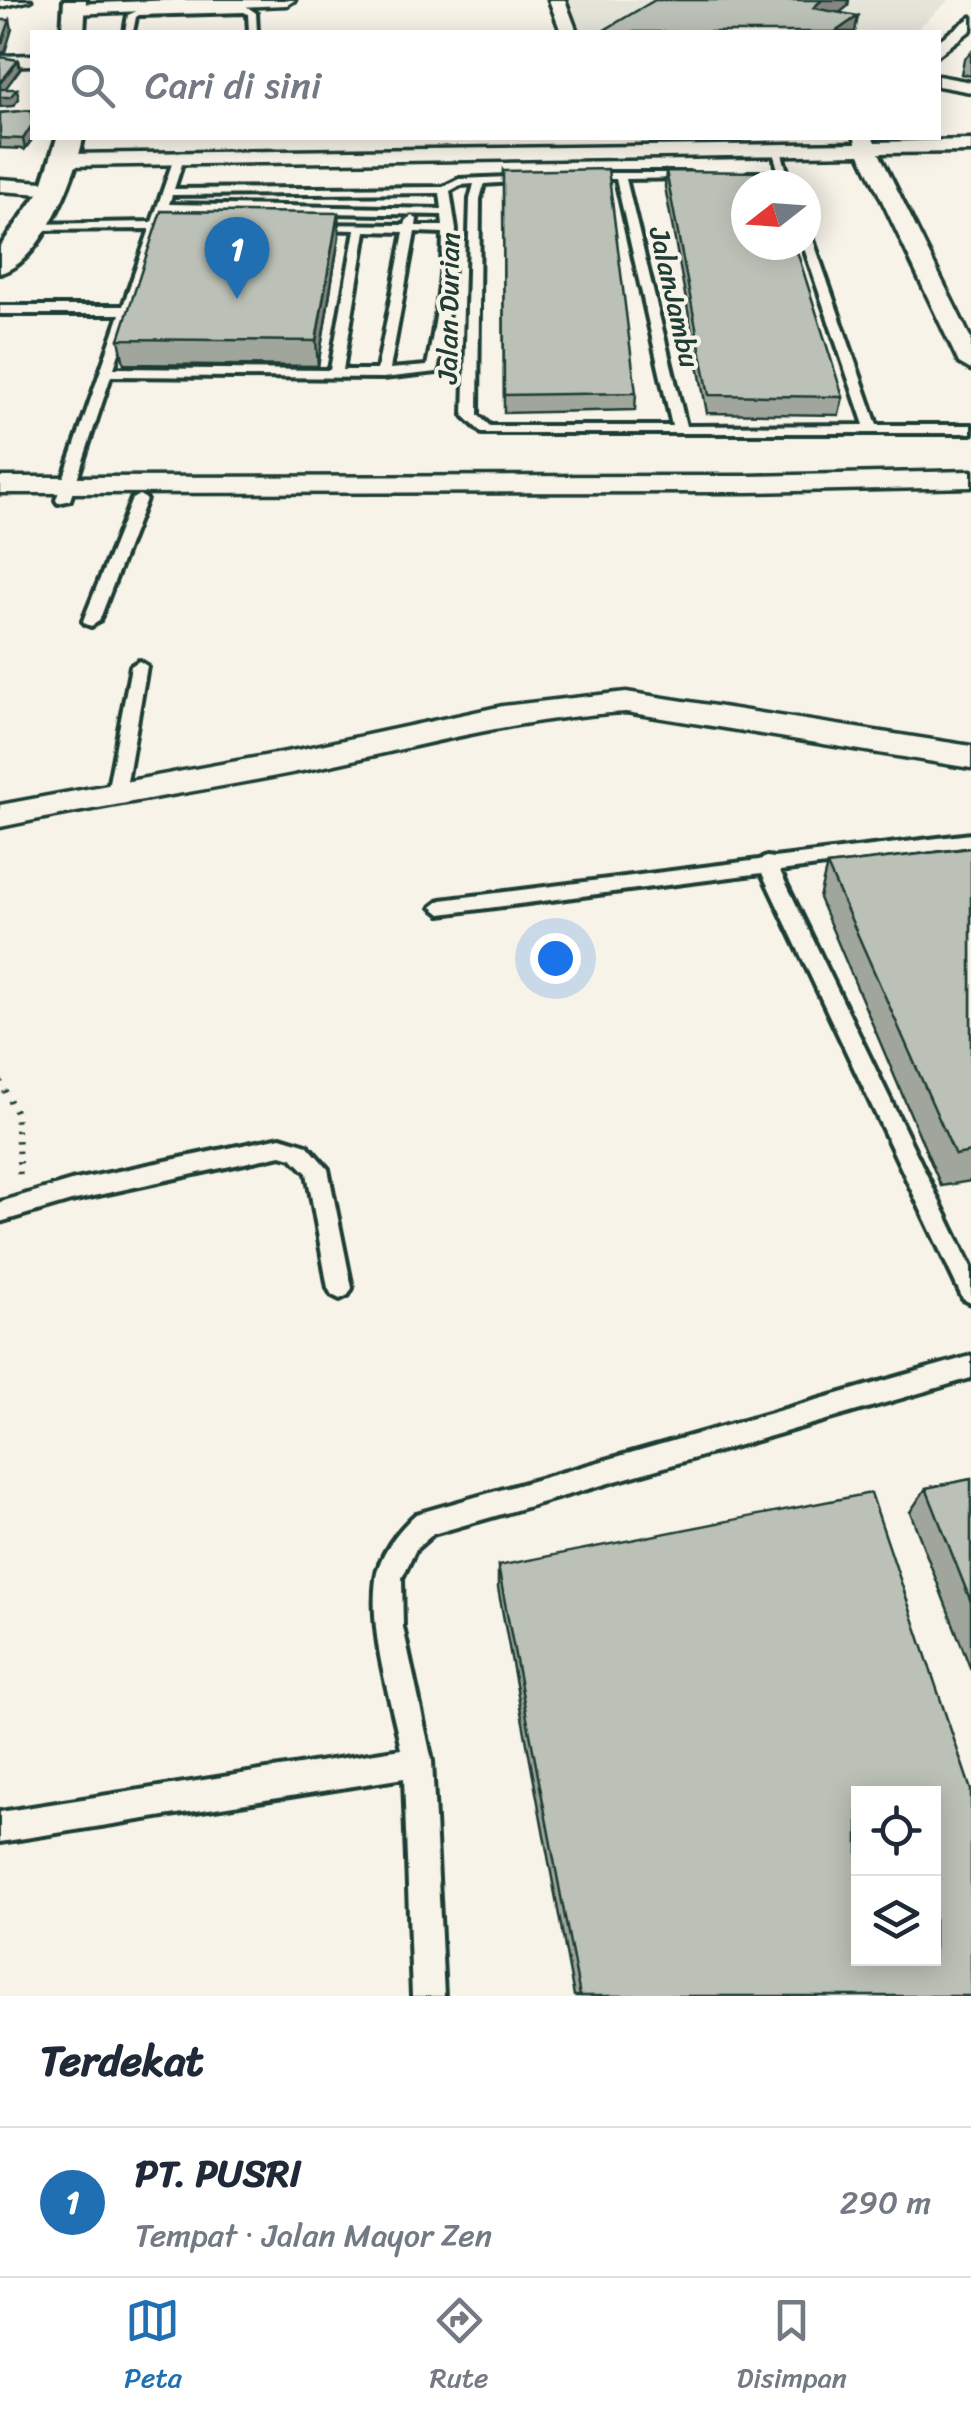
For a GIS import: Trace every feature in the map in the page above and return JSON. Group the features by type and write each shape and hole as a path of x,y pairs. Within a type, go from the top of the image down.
{"street":[{"path":"0,2 23,0"},
{"path":"73,30 74,4 287,0"},
{"path":"557,0 568,30"},
{"path":"941,48 968,29"},
{"path":"0,61 30,60"},
{"path":"941,81 971,87"},
{"path":"865,142 971,363"},
{"path":"12,246 56,189 68,149 179,158 612,144 775,147 865,142 971,146"},
{"path":"0,185 56,189"},
{"path":"0,500 65,493 971,479"},
{"path":"0,485 139,499 971,493"},
{"path":"0,816 302,760 500,715 580,703 626,702 971,758"}],"lane":[{"path":"129,30 132,15 139,13 246,9 252,13 253,30"},
{"path":"775,147 782,170"},
{"path":"65,493 179,158"},
{"name":"JalanJambu","path":"620,176 680,430"},
{"path":"569,177 712,176"},
{"path":"168,192 445,190 459,182 536,178"},
{"name":"Jalan Durian","path":"480,180 475,199 471,416 487,430 680,430"},
{"path":"383,374 411,228 414,190"},
{"path":"105,372 383,374 433,370 444,314 451,230 445,190"},
{"path":"162,208 448,212"},
{"path":"12,246 156,225 194,225"},
{"path":"305,226 451,230"},
{"path":"336,374 361,226"},
{"path":"814,260 872,429"},
{"path":"0,310 127,310"},
{"path":"680,430 971,429"},
{"path":"91,621 139,499"},
{"path":"116,792 139,666"},
{"path":"441,907 971,840"},
{"path":"768,863 971,1292"},
{"path":"11,1208 281,1146 299,1151 318,1168 340,1288"},
{"path":"428,1996 418,1761 389,1627 389,1576 407,1540 424,1523 971,1367"},
{"path":"0,1826 418,1761"}],"path":[{"path":"0,1081 16,1113 11,1208"}],"shaded area":[{"path":"567,0 949,0 916,30 577,30"}],"building":[{"path":"655,0 822,0 813,8 858,16 838,30 604,30"},
{"path":"0,20 10,20 2,43 0,43"},
{"path":"0,57 18,60 0,83"},
{"path":"0,89 17,89 10,97 0,97"},
{"path":"30,110 30,128 23,139 0,138 0,113"},
{"path":"608,169 636,393 504,395 503,171"},
{"path":"666,171 731,172 731,260 800,260 843,397 709,395"},
{"path":"161,211 338,213 316,341 119,339"},
{"path":"971,848 971,1152 955,1155 827,865"},
{"path":"971,1479 971,1602 926,1488"},
{"path":"871,1493 971,1790 971,1996 580,1996 498,1566"}],"place":[{"name":"PT. PUSRI","path":"237,299"}]}
